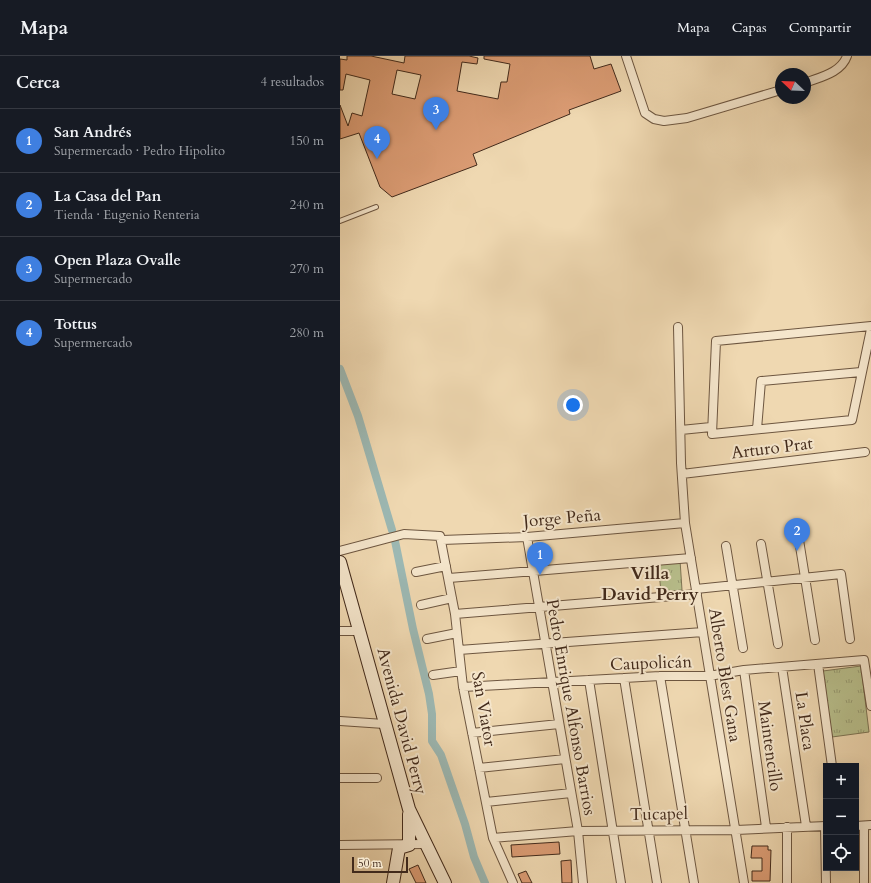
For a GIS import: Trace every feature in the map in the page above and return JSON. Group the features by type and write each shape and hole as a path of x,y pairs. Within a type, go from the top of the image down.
{"main road":[{"name":"Avenida David Perry","path":"340,562 408,809 445,883"},
{"path":"393,883 399,848 409,845 408,809"}],"street":[{"path":"626,56 645,113 654,119 664,121 687,118 775,92"},
{"path":"811,81 831,73 841,66 847,56"},
{"name":"Alberto Blest Gana","path":"678,327 682,474 685,523 744,883"},
{"path":"871,328 852,420 712,434 711,427 716,341 871,328"},
{"path":"758,429 761,380 861,372"},
{"path":"681,430 711,427"},
{"name":"Arturo Prat","path":"682,474 865,452"},
{"name":"Jorge Peña","path":"340,551 404,534 441,538 527,537 685,523"},
{"name":"Pedro Enrique Alfonso Barrios","path":"527,537 578,831 583,883"},
{"name":"San Viator","path":"441,538 455,614 463,687 493,838 513,883"},
{"path":"799,540 815,640"},
{"path":"761,544 778,644"},
{"path":"726,546 744,648"},
{"path":"448,578 691,558"},
{"path":"416,572 446,566"},
{"path":"455,614 696,591 733,585 841,574 850,639"},
{"path":"421,605 452,598"},
{"path":"340,631 360,631"},
{"path":"459,650 545,642 703,632"},
{"path":"427,639 457,634"},
{"name":"Caupolicán","path":"463,687 660,676 709,676 744,670 867,660 871,706"},
{"path":"818,664 832,763"},
{"name":"La Placa","path":"782,667 806,826"},
{"name":"Maintencillo","path":"744,670 766,827"},
{"path":"433,675 461,671"},
{"path":"660,676 694,883"},
{"path":"624,678 657,883"},
{"path":"589,680 620,883"},
{"path":"340,721 384,724"},
{"path":"472,733 559,724"},
{"path":"479,768 565,759"},
{"path":"340,778 377,778"},
{"path":"486,802 571,793"},
{"name":"Tucapel","path":"493,838 578,831 648,829 736,830 766,827 823,826"},
{"path":"864,826 864,883"},
{"path":"787,827 787,883"},
{"path":"826,835 826,883"},
{"path":"340,845 425,844"}],"lane":[{"path":"340,221 376,207"}],"green space":[{"path":"680,560 682,590 661,592 658,562"},
{"path":"861,666 869,732 832,737 823,671"}],"building":[{"path":"347,56 371,56 404,63 405,56 469,56 478,58 477,64 462,62 457,91 498,99 501,82 507,82 510,64 484,59 484,56 590,56 594,69 611,64 621,91 569,110 570,114 473,154 477,165 392,197 380,187 359,133 340,139 340,105 348,126 352,113 362,116 370,80 346,74 343,90 340,90 340,59 347,60","holes":["397,70 421,75 415,99 392,94"]},
{"path":"559,842 560,854 512,857 511,845"},
{"path":"752,846 768,846 768,850 771,850 770,881 752,881 752,871 762,871 762,858 751,858"},
{"path":"571,860 572,883 562,883 561,861"},
{"path":"418,865 426,883 416,883 409,869"},
{"path":"526,871 532,883 522,883 518,874"}],"waterway":[{"path":"340,369 358,416 392,530"},
{"path":"395,541 413,629 429,694 432,714 432,741 441,755 465,824 474,857 485,883"}],"place":[{"name":"Open Plaza Ovalle","path":"436,130"},
{"name":"Tottus","path":"377,159"},
{"name":"La Casa del Pan","path":"797,551"},
{"name":"San Andrés","path":"540,575"}],"district":[{"name":"Villa David Perry","path":"650,583"}]}
